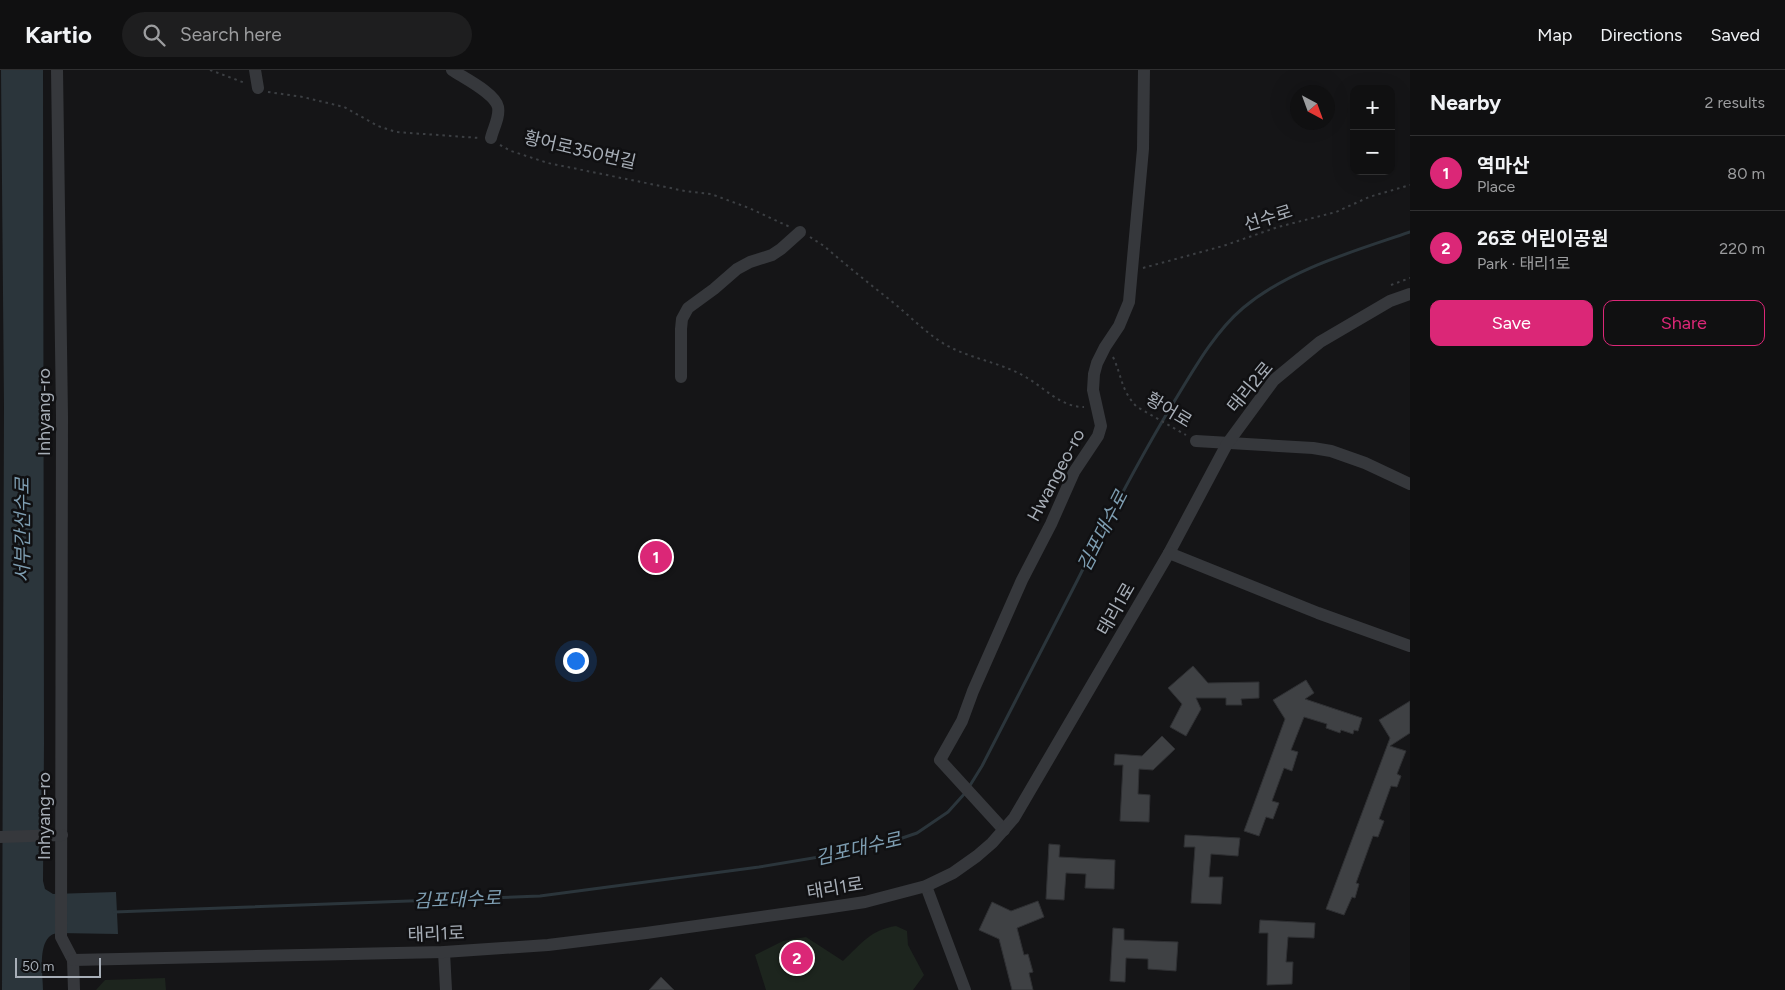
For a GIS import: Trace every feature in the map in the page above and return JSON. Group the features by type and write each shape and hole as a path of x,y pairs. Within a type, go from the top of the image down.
{"street":[{"name":"Inhyang-ro","path":"57,70 62,416 59,836 62,937 73,960 74,990"},
{"path":"256,70 258,88"},
{"path":"452,70 481,89 495,101 498,108 491,138"},
{"name":"Hwangeo-ro","path":"1004,830 940,760 962,722 1007,612 1034,554 1051,524 1074,472 1098,436 1101,426 1093,390 1094,374 1105,347 1126,314 1130,302 1143,149 1144,70"},
{"path":"680,377 682,319 688,308 737,270 750,262 781,250 800,232"},
{"name":"태리2로","path":"1169,553 1227,444 1274,380 1320,342 1390,301 1410,294"},
{"path":"1196,441 1314,448 1331,451 1365,462 1410,484"},
{"path":"1169,553 1318,613 1410,646"},
{"name":"태리1로","path":"73,960 444,952 548,945 865,902 926,886 953,873 977,856 1004,830 1024,801 1169,553"},
{"path":"0,837 59,836"},
{"path":"926,886 965,990"},
{"path":"444,952 446,990"}],"path":[{"path":"210,70 275,94 303,97 344,106 378,126 396,132 491,138"},
{"name":"황어로350번길","path":"491,138 511,152 548,163 722,198 800,232 824,246 944,344 958,351 1008,368 1040,386 1064,404 1072,407 1096,406"},
{"name":"선수로","path":"1132,272 1156,263 1222,246 1278,227 1329,214 1369,197 1410,185"},
{"path":"1391,285 1410,278"},
{"name":"황어로","path":"1105,347 1118,368 1125,392 1137,407 1196,441"}],"shaded area":[{"path":"896,926 907,931 908,945 924,975 913,990 766,990 755,955 783,941 806,937 843,961 873,934"},
{"path":"165,978 166,990 96,990 105,980"}],"water":[{"name":"서부간선수로","path":"1,70 43,70 43,881 45,889 53,894 116,892 118,934 58,933 51,935 46,941 42,956 43,990 2,990 4,405"}],"building":[{"path":"1193,666 1208,683 1259,682 1259,698 1241,699 1242,705 1226,705 1226,698 1196,698 1201,709 1186,736 1170,727 1182,704 1168,688"},
{"path":"1306,680 1314,693 1305,699 1362,718 1358,731 1354,730 1353,734 1341,730 1340,733 1326,728 1327,724 1304,717 1291,750 1298,752 1292,771 1284,768 1272,801 1279,803 1273,819 1266,817 1259,836 1244,831 1285,719 1273,700"},
{"path":"1410,701 1410,733 1390,746 1406,751 1397,774 1401,776 1397,787 1391,786 1379,819 1384,821 1378,837 1373,836 1356,883 1359,884 1355,898 1352,897 1344,915 1326,909 1390,738 1379,720"},
{"path":"1162,736 1175,749 1153,770 1139,769 1138,794 1150,795 1149,822 1120,821 1123,765 1114,765 1115,754 1142,756"},
{"path":"1185,835 1240,838 1238,856 1211,854 1209,877 1223,877 1221,904 1191,903 1195,847 1184,847"},
{"path":"1049,844 1060,845 1059,857 1115,860 1114,889 1085,888 1086,874 1066,873 1064,900 1046,899"},
{"path":"1038,901 1044,917 1017,928 1024,955 1028,954 1033,972 1029,973 1033,990 1012,990 999,939 979,930 992,902 1011,911"},
{"path":"1260,920 1315,923 1314,938 1288,937 1286,962 1293,962 1292,984 1267,985 1268,933 1259,933"},
{"path":"1113,928 1124,929 1124,940 1178,942 1176,971 1148,969 1148,959 1126,958 1125,982 1110,981"},
{"path":"661,977 674,990 649,990"}],"waterway":[{"name":"김포대수로","path":"969,787 982,766 1109,518 1166,415 1210,344 1243,308 1281,282 1322,263 1410,232"},
{"name":"김포대수로","path":"114,912 540,896 759,867 873,848 917,833 948,812 966,792"}],"place":[{"name":"역마산","path":"656,557"},
{"name":"26호 어린이공원","path":"797,958"}]}
